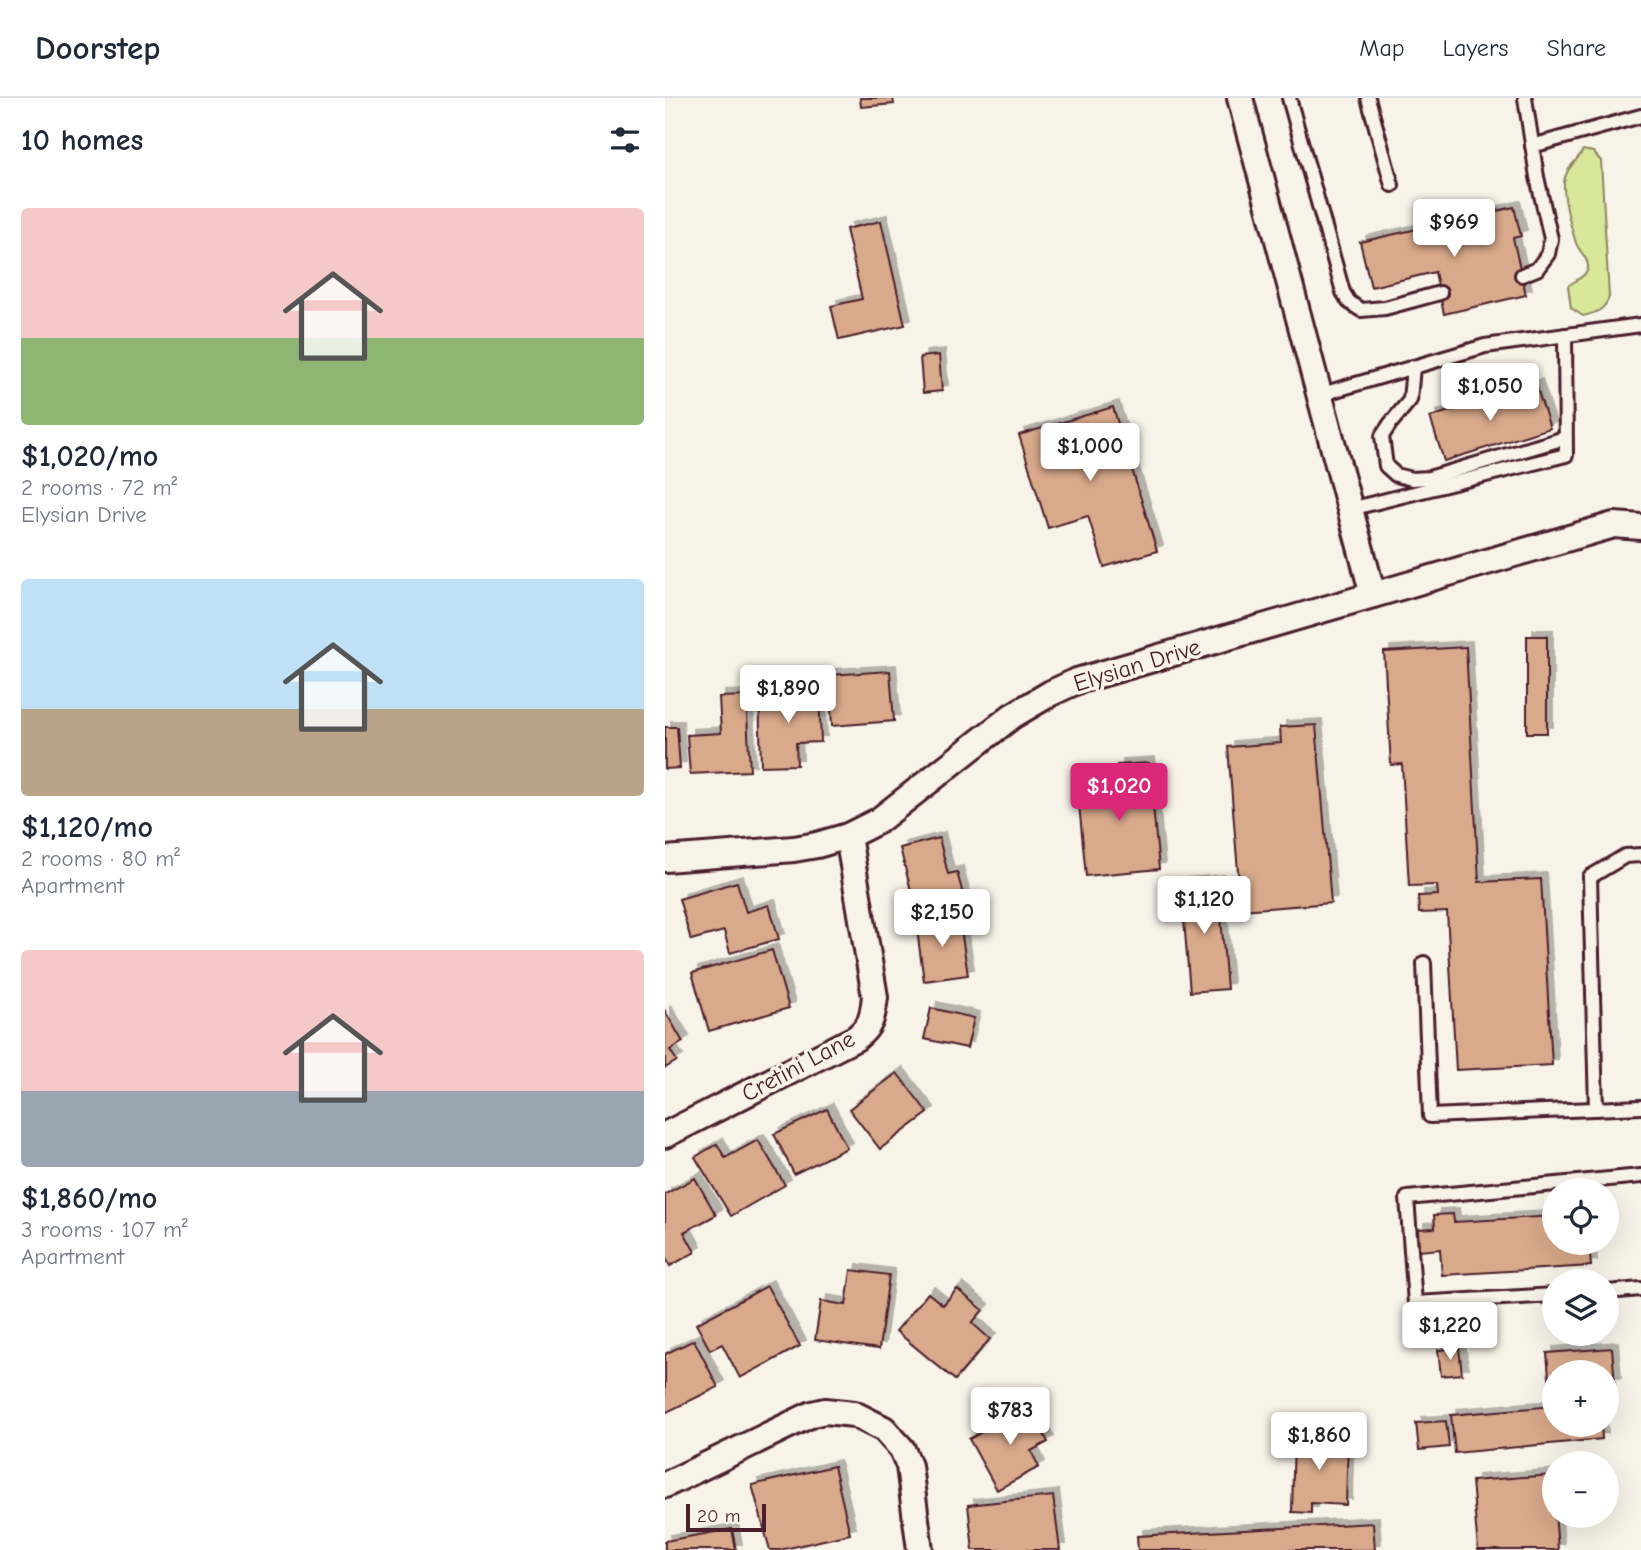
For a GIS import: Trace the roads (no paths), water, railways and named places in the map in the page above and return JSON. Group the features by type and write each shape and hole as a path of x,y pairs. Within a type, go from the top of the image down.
{"street":[{"path":"1240,98 1373,595"},
{"name":"Elysian Drive","path":"665,859 794,849 848,836 878,821 1012,716 1077,681 1613,525 1641,527"},
{"name":"Cretini Lane","path":"665,1135 856,1038 871,1023 876,997 848,836"},
{"path":"665,1485 812,1414 825,1411 854,1414 884,1429 902,1449 909,1466 919,1550"}],"lane":[{"path":"1289,98 1343,292 1349,302 1361,310 1385,308 1440,293"},
{"path":"1368,98 1392,184"},
{"path":"1522,275 1537,269 1548,254 1551,239 1537,177 1525,98"},
{"path":"1532,146 1641,116"},
{"path":"1319,395 1485,346 1641,326"},
{"path":"1350,509 1566,455 1565,335"},
{"path":"1413,367 1410,400 1382,436 1386,466 1396,475 1412,479 1429,478 1565,438"},
{"path":"1596,1109 1590,877 1625,856 1641,855"},
{"path":"1424,963 1430,1116 1641,1107"},
{"path":"1542,1296 1415,1303 1407,1198 1641,1176"},
{"path":"1619,1291 1641,1289"}]}
